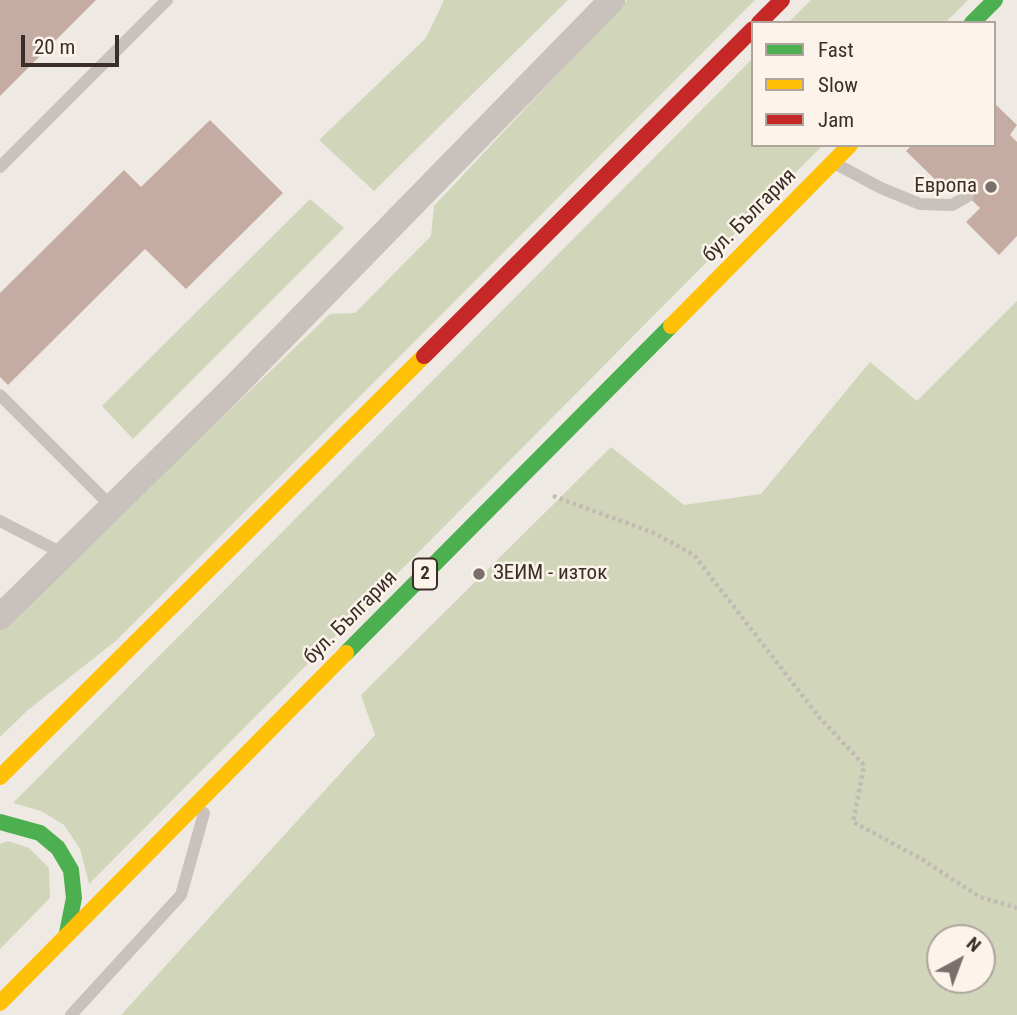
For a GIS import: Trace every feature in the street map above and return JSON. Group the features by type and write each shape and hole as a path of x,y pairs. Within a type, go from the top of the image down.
{"highway":[{"path":"761,21 782,0"},
{"path":"974,21 995,0"},
{"path":"0,777 751,31"},
{"name":"бул. България","path":"0,1003 848,147"},
{"path":"0,822 40,833 58,848 71,870 74,898 67,933"}],"street":[{"path":"0,617 245,376 612,0"}],"lane":[{"path":"0,167 167,0"},
{"path":"833,163 881,188 920,204 952,205 968,196"},
{"path":"0,394 112,507"},
{"path":"0,520 64,554"},
{"path":"71,1015 181,895 211,789"}],"path":[{"path":"516,482 633,524 694,555 819,717 864,765 853,822 920,858 980,897 1017,908"}],"green space":[{"path":"444,0 568,0 374,191 319,140 426,38"},
{"path":"627,0 755,0 117,640 28,710 0,737 0,630 330,314 355,313 431,236 434,206"},
{"path":"811,0 968,0 947,21 790,21"},
{"path":"751,60 751,147 821,147 89,884 80,849 64,825 41,811 13,803"},
{"path":"310,199 344,228 133,439 102,406"},
{"path":"1017,301 1017,1015 121,1015 375,735 361,695 611,447 684,505 761,494 870,362 917,401"},
{"path":"8,841 29,848 49,868 50,898 0,949 0,844"}],"building":[{"path":"0,0 96,0 0,96"},
{"path":"996,105 1017,125 1010,135 1017,142 1017,236 999,255 966,222 980,208 957,186 950,194 906,151 910,147 996,147"},
{"path":"210,120 283,193 186,289 145,249 8,385 0,377 0,293 124,170 141,187"}],"traffic: fast":[{"path":"974,21 995,0"},
{"path":"346,653 671,326"},
{"path":"0,822 40,833 58,848 71,870 74,898 67,933"}],"traffic: slow":[{"path":"671,326 848,147"},
{"path":"0,777 424,356"},
{"path":"0,1003 346,653"}],"traffic: jam":[{"path":"761,21 782,0"},
{"path":"424,356 751,31"}],"place":[{"name":"Европа","path":"991,187"},
{"name":"ЗЕИМ - изток","path":"479,574"}]}
